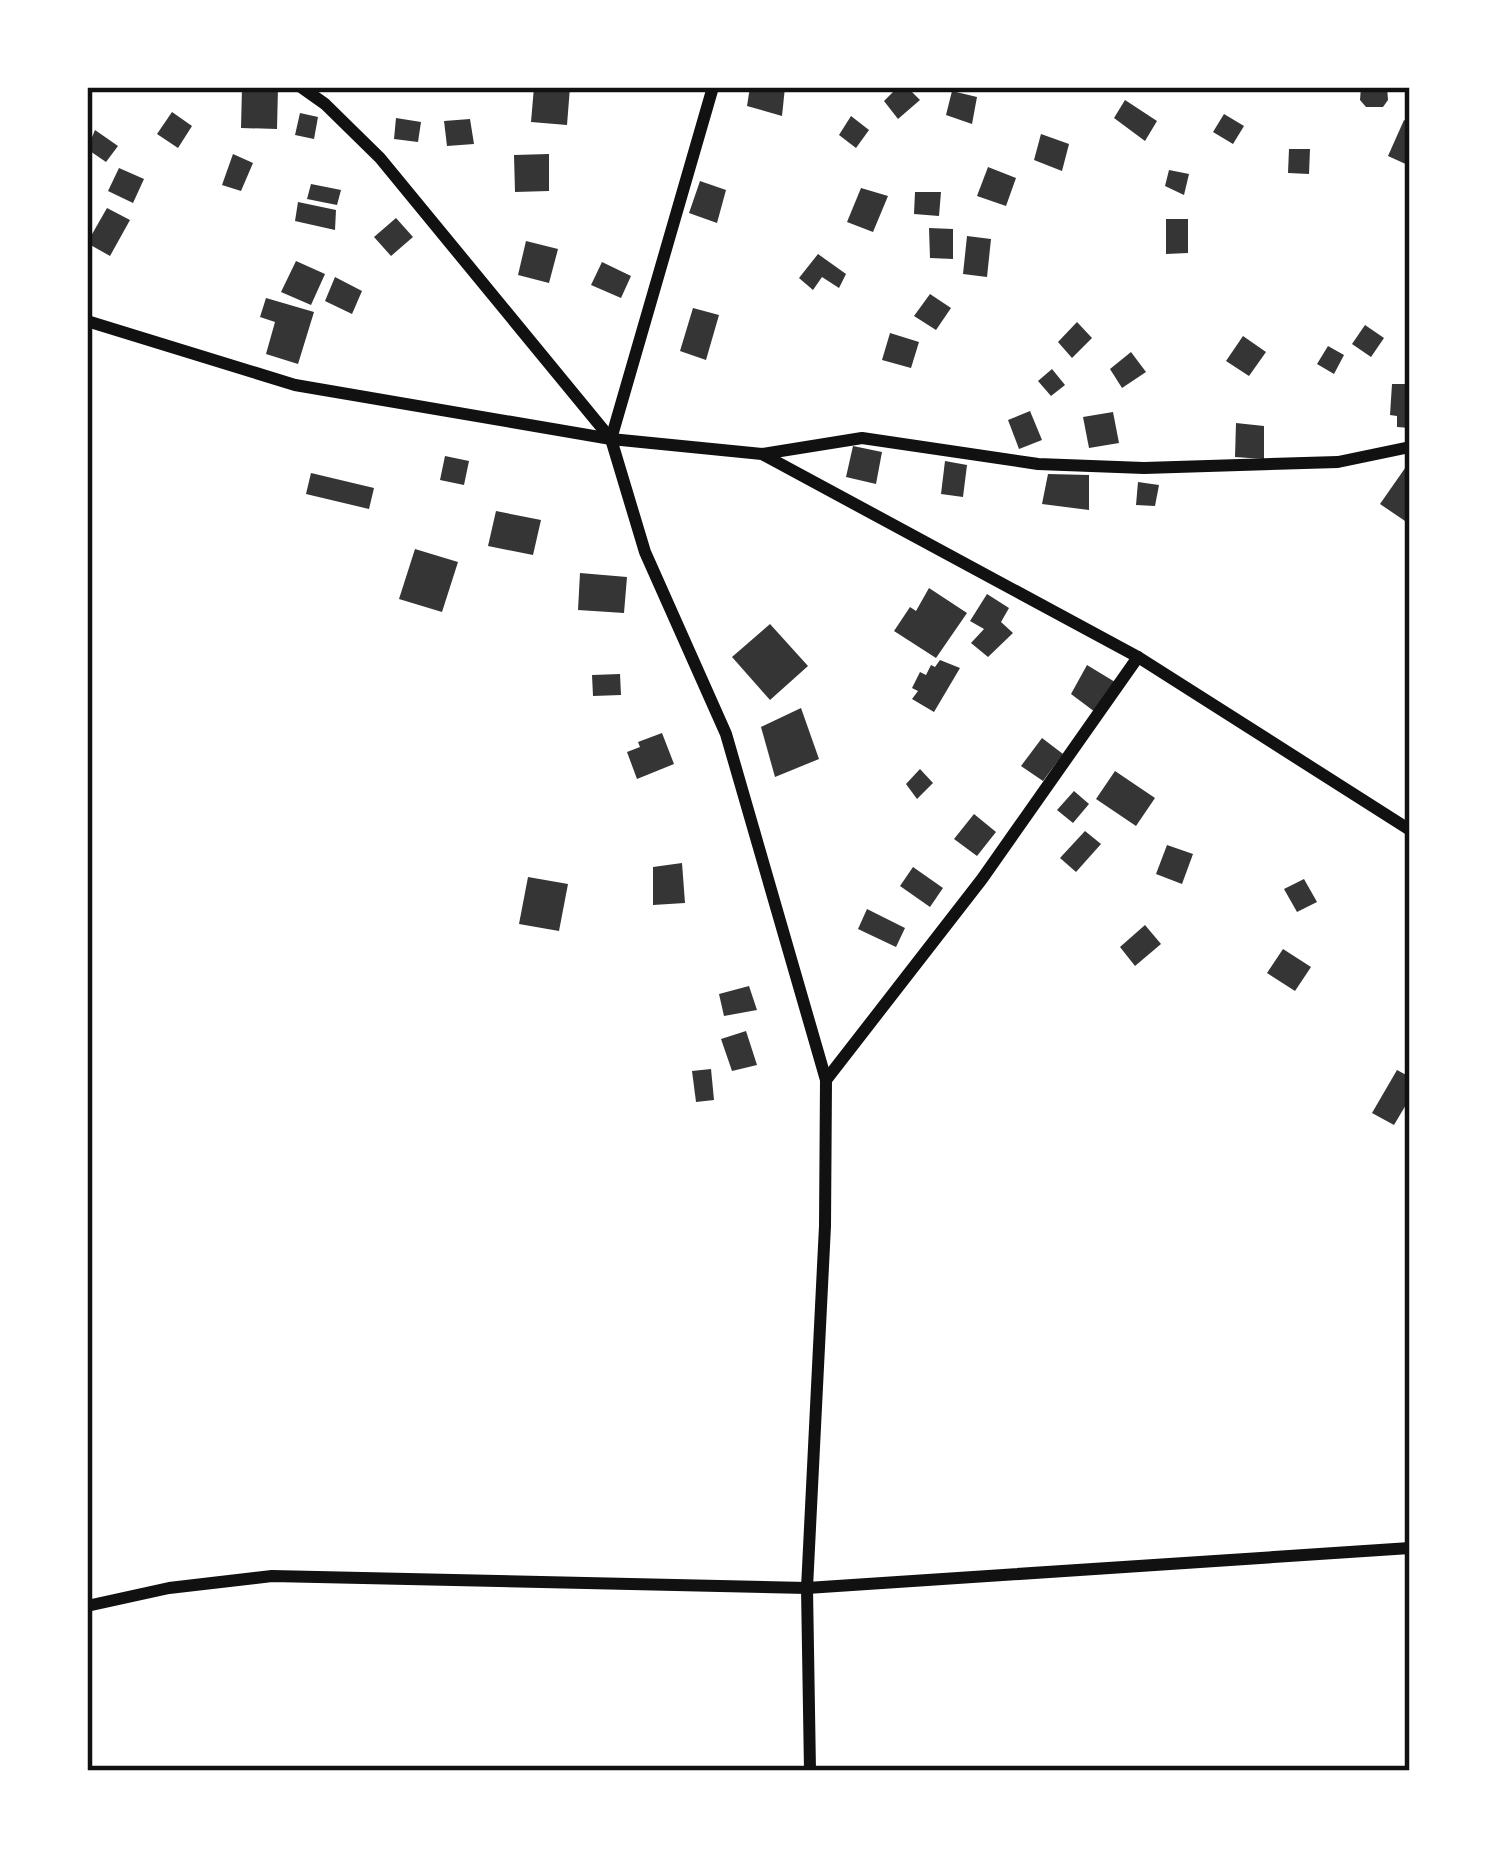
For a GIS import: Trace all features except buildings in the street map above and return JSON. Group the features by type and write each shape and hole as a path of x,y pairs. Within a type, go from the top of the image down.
{"street":[{"path":"301,87 380,158 611,439 645,552 726,734 826,1080 825,1226 807,1588 810,1771"},
{"path":"611,439 713,87"},
{"path":"87,321 295,385 611,439 762,454 862,438 1038,464 1144,468 1338,462 1410,447"},
{"path":"762,454 1138,657 1410,830"},
{"path":"826,1080 995,860 1138,657"},
{"path":"87,1606 169,1588 272,1576 807,1588 1410,1548"}]}
